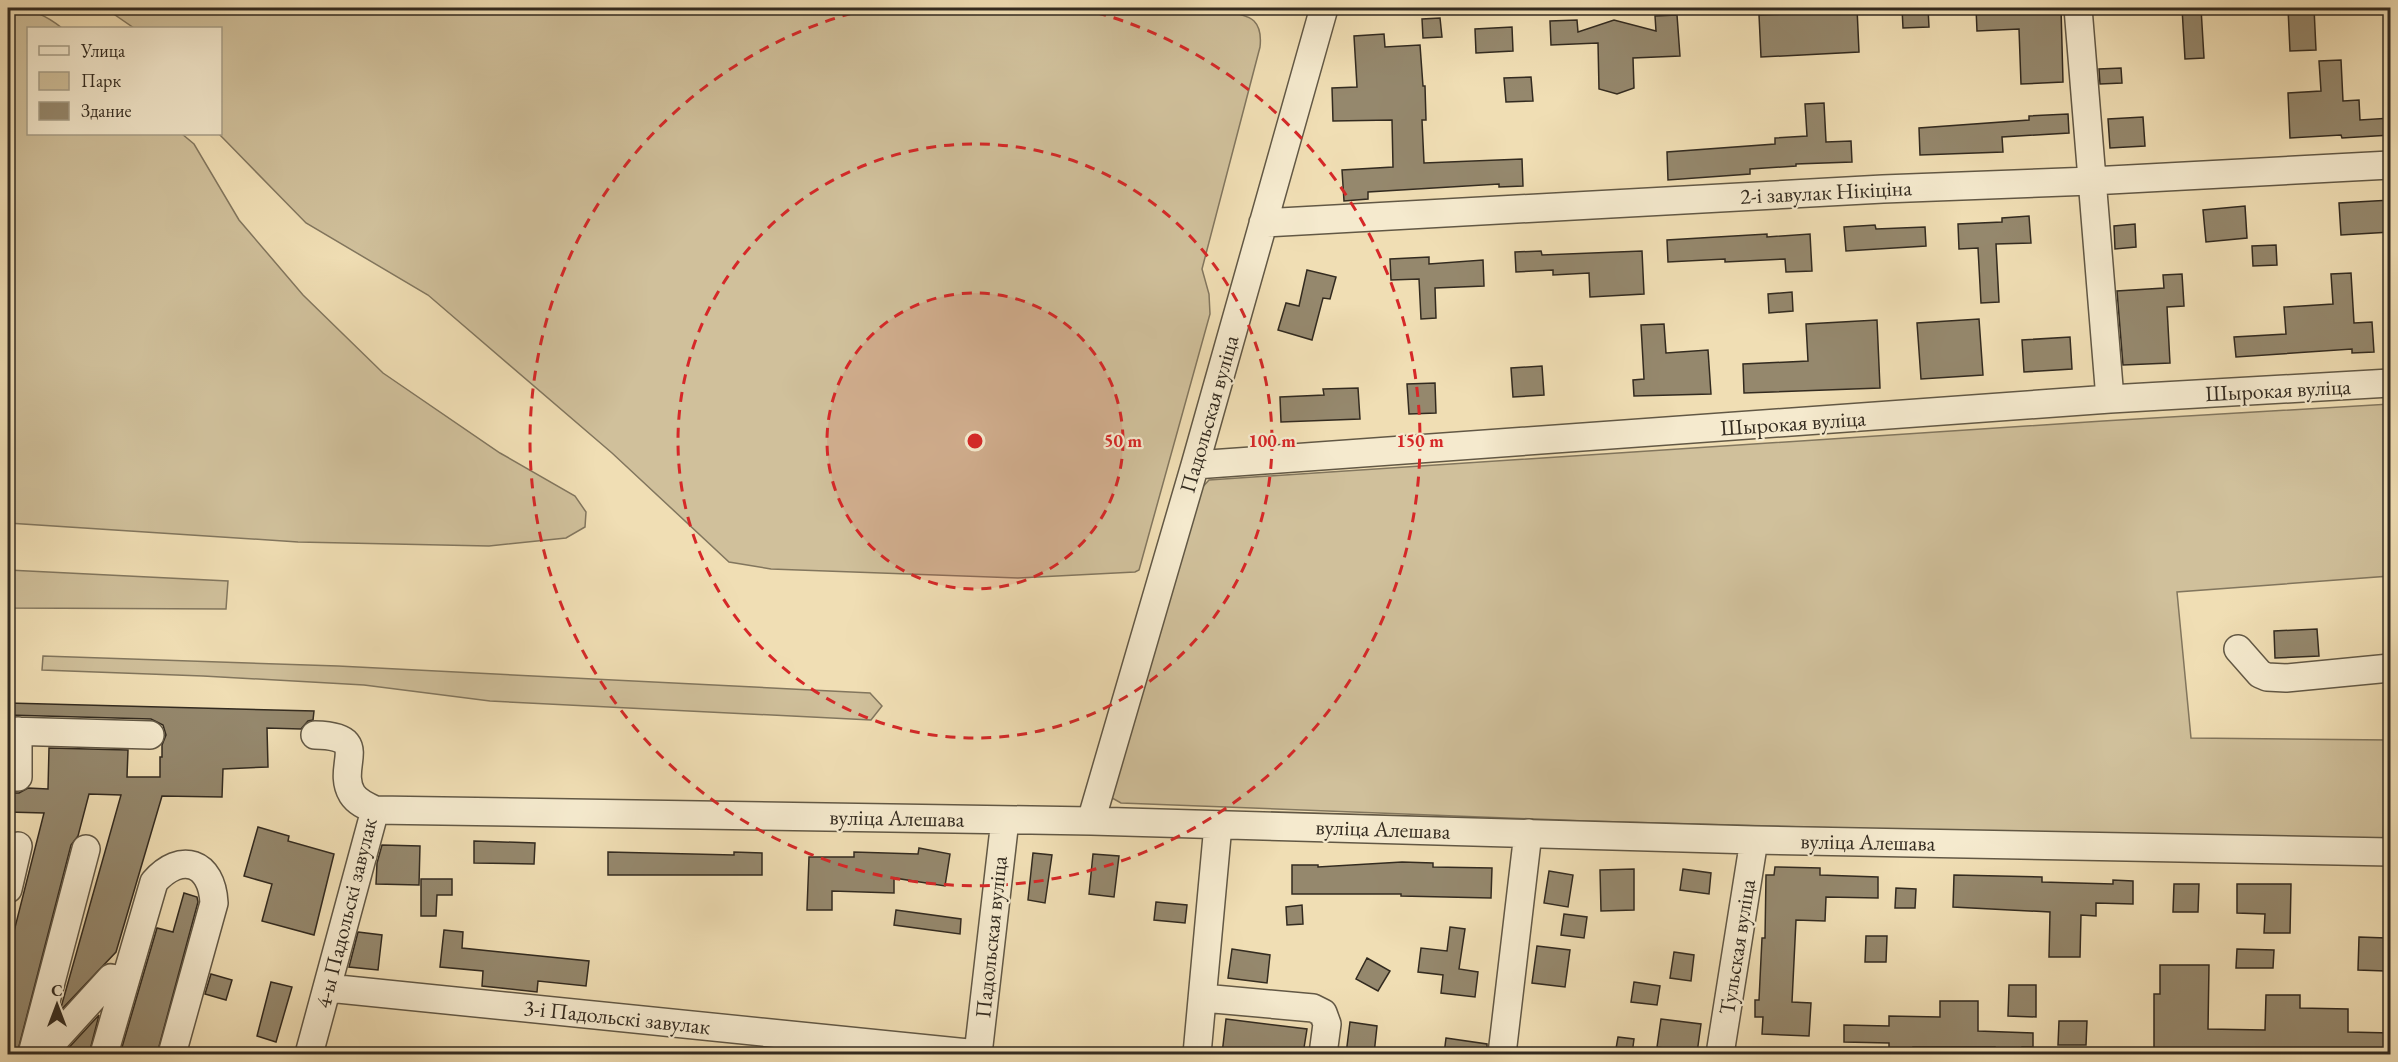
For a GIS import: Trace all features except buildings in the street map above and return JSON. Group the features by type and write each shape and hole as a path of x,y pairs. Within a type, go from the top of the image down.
{"street":[{"name":"Падольская вуліца","path":"1091,820 1195,465 1324,8"},
{"path":"2078,8 2110,399"},
{"name":"2-і завулак Нікіціна","path":"1263,224 1884,189 2391,165"},
{"name":"Шырокая вуліца","path":"1195,465 2110,399 2391,383"},
{"path":"2238,649 2260,674 2267,677 2286,678 2391,668"},
{"path":"8,777 18,777 13,731 150,735"},
{"name":"4-ы Падольскі завулак","path":"309,1054 375,810 359,802 351,792 348,778 349,750 346,742 338,737 315,735"},
{"name":"вуліца Алешава","path":"375,810 1091,820 1754,840 2391,852"},
{"name":"Падольская вуліца","path":"978,1054 1005,820"},
{"path":"1197,1054 1218,825"},
{"path":"1502,1054 1528,833"},
{"name":"Тульская вуліца","path":"1720,1054 1754,840"},
{"path":"8,889 18,846"},
{"path":"32,1054 86,849"},
{"path":"104,1054 154,882 165,870 180,864 198,867 207,875 213,891 214,903 172,1054"},
{"path":"42,1054 111,978 124,982"},
{"name":"3-і Падольскі завулак","path":"328,988 978,1054"},
{"path":"1203,998 1313,1008 1323,1013 1327,1024 1323,1054"}],"green space":[{"path":"8,8 36,13 61,27 27,27 27,135 183,135 194,144 239,220 303,295 383,373 500,453 575,496 586,512 585,527 566,538 489,546 298,542 8,523"},
{"path":"105,8 1175,8 1216,10 1247,17 1258,27 1260,47 1202,269 1209,294 1210,314 1139,570 1018,578 771,569 729,562 612,453 428,295 306,223 220,135 222,135 222,27 133,27"},
{"path":"2390,404 2390,576 2177,592 2191,738 2390,740 2390,818 2384,819 2383,843 1586,821 1121,803 1112,798 1110,791 1199,491 1209,480"},
{"path":"8,570 228,581 226,609 8,608"},
{"path":"43,656 338,666 870,693 882,706 871,720 490,701 364,685 42,670"}]}
